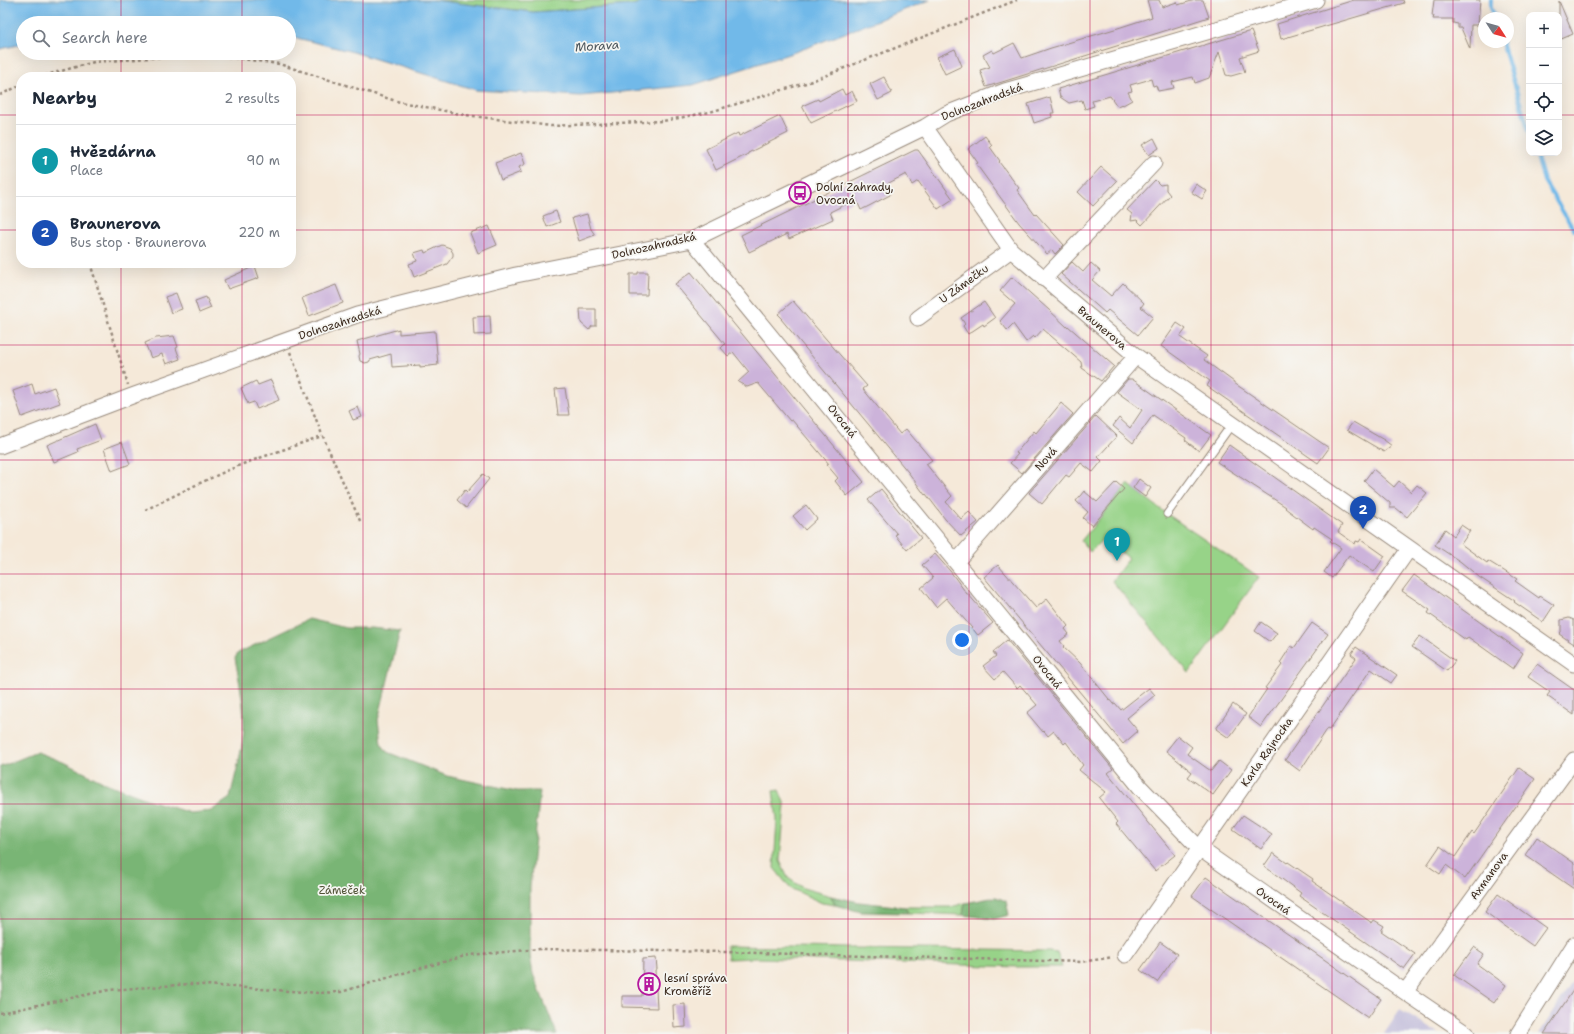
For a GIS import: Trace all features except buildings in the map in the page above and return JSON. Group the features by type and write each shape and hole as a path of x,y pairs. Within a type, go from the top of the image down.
{"street":[{"name":"Dolnozahradská","path":"0,446 132,396 357,315 516,275 692,240 925,127 946,114 1005,91 1316,0"},
{"name":"Braunerova","path":"925,127 1011,250 1136,356 1574,664"},
{"path":"1044,279 1154,163"},
{"name":"Ovocná","path":"692,240 1140,787 1199,848 1467,1034"},
{"name":"U Zámečku","path":"918,318 1011,250"},
{"name":"Nová","path":"956,562 1136,356"},
{"name":"Karla Rajnocha","path":"1125,955 1410,549"},
{"name":"Axmanova","path":"1405,992 1574,760"},
{"path":"1518,1034 1570,961 1574,945"}],"lane":[{"path":"1167,514 1232,424"}],"path":[{"path":"249,60 278,64 396,101 465,115 551,126 663,121 710,112 809,82 1017,0"},
{"path":"57,72 94,62 122,60"},
{"path":"0,95 16,87"},
{"path":"92,268 132,396"},
{"path":"285,340 322,436 361,523"},
{"path":"145,510 240,465 322,436"},
{"path":"0,1013 109,990 191,984 318,993 341,992 469,955 540,949 717,952 1082,962 1125,955"}],"shaded area":[{"path":"1574,979 1574,1034 1539,1034"},
{"path":"1400,1010 1439,1034 1384,1034"}],"green space":[{"path":"433,0 652,0 632,5 533,12"},
{"path":"1128,484 1167,514 1259,577 1189,673 1112,581 1129,558 1103,539 1090,552 1081,541"},
{"name":"Zámeček","path":"309,619 347,628 372,628 400,631 378,720 381,743 387,752 447,776 517,791 540,791 530,886 530,956 533,974 557,1034 0,1034 0,767 37,752 63,762 103,782 149,800 190,813 211,811 230,798 242,744 244,726 243,709 235,658 238,653"},
{"path":"779,790 785,805 780,861 788,878 803,888 831,896 835,905 822,903 790,888 774,868 777,819 773,791"},
{"path":"831,896 859,902 905,907 908,913 861,912 835,905"},
{"path":"996,897 1006,901 1009,915 994,919 963,915 965,903"},
{"path":"965,903 963,915 908,913 905,907 951,907"},
{"path":"726,946 1049,951 1057,952 1062,967 1019,967 758,958 728,959"}],"water":[{"name":"Morava","path":"0,0 433,0 533,12 632,5 652,0 930,0 798,51 693,85 581,96 476,90 353,52 296,38 296,16 16,16 16,46 0,49"}],"waterway":[{"path":"1491,0 1493,12"},
{"path":"1504,48 1526,122"},
{"path":"1537,156 1544,181 1574,230"}],"place":[{"name":"Dolní Zahrady, Ovocná","path":"800,193"},
{"name":"Braunerova","path":"1363,529"},
{"name":"Hvězdárna","path":"1117,561"},
{"name":"lesní správa Kroměříž","path":"649,984"}]}
